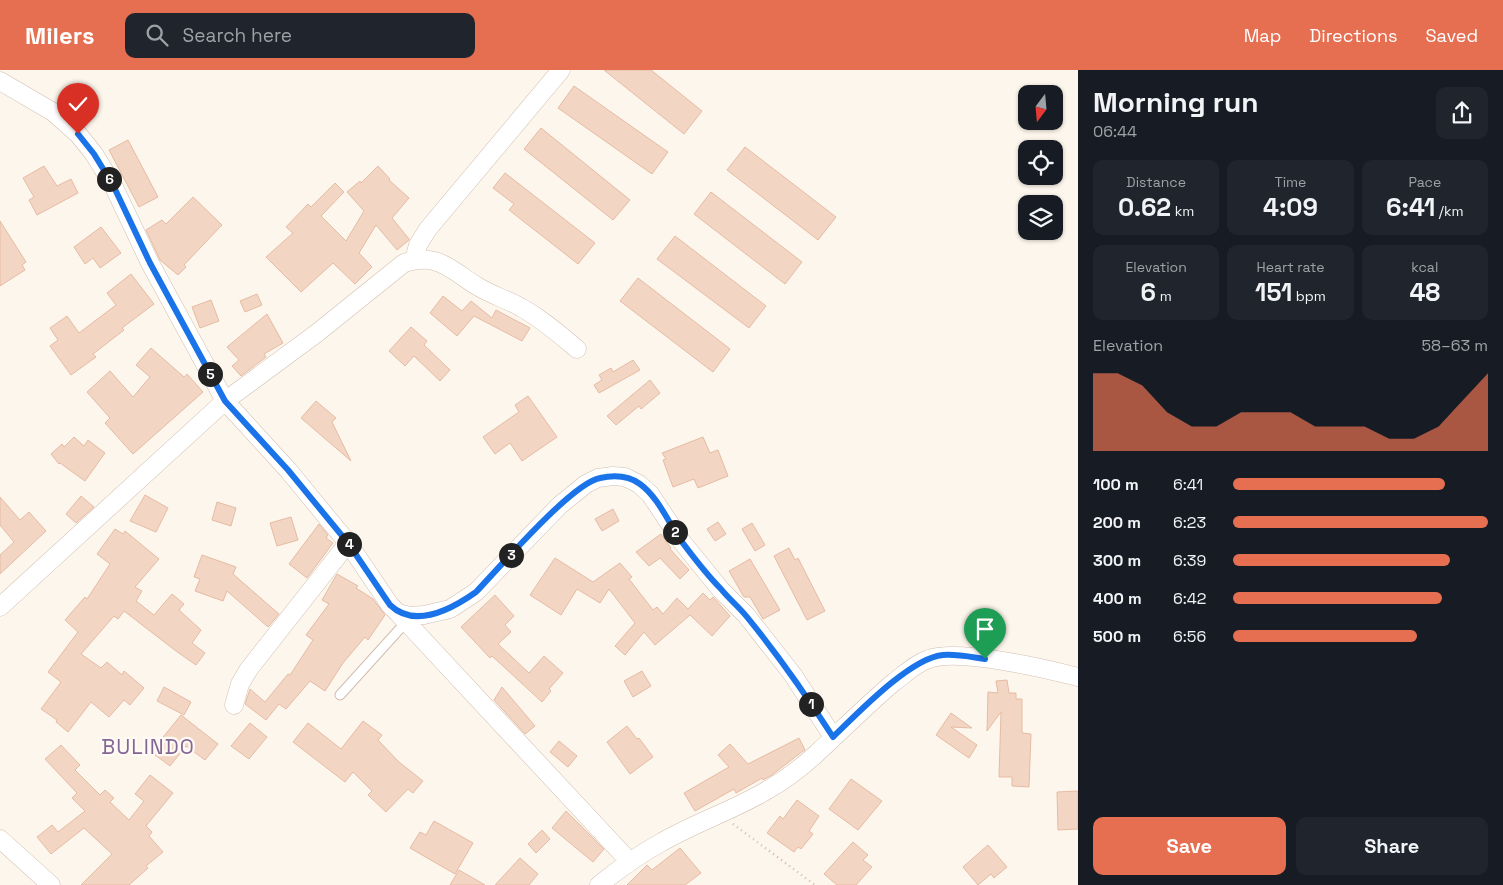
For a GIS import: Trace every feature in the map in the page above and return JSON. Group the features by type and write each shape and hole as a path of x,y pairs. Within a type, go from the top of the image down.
{"street":[{"path":"414,260 418,245 428,229 561,70"},
{"path":"0,81 54,112 78,134 94,154 113,185 150,263 225,401 288,470 348,543 390,605 630,862"},
{"path":"0,606 225,401 318,333 404,263 414,260 436,261 482,289 520,306 539,318 577,349"},
{"path":"402,617 424,616 450,609 476,592 560,505 586,484 598,478 625,477 639,484 650,494 682,542 721,590 746,615 793,675 833,737"},
{"path":"234,705 240,684 249,669 348,543"},
{"path":"600,885 630,862 662,842 766,791 816,754 868,704 913,668 928,659 942,655 985,659 1051,670 1078,677"},
{"path":"0,839 51,885"}],"lane":[{"path":"340,695 402,617"}],"path":[{"path":"720,814 815,885"}],"building":[{"path":"604,70 651,70 702,111 684,134"},
{"path":"574,86 668,152 652,174 558,108"},
{"path":"541,128 630,200 613,220 524,149"},
{"path":"128,140 158,197 139,207 109,150"},
{"path":"745,147 836,217 818,240 727,170"},
{"path":"44,166 57,186 71,179 78,193 37,215 29,200 34,197 23,178"},
{"path":"378,166 389,180 409,198 392,218 409,240 397,250 376,225 359,253 372,267 355,284 333,263 301,292 266,257 293,233 286,227 308,204 311,207 335,183 344,192 321,216 346,241 364,211 347,192 360,181 361,183"},
{"path":"505,173 595,243 578,264 509,210 514,204 493,188"},
{"path":"711,192 802,262 785,284 694,214"},
{"path":"193,197 222,225 184,265 186,267 178,275 160,260 146,230 162,220 166,224"},
{"path":"0,221 26,262 22,265 25,270 0,286"},
{"path":"101,227 121,253 100,268 93,258 85,264 74,247"},
{"path":"675,236 766,306 749,328 657,259"},
{"path":"131,274 154,304 122,328 124,330 93,354 96,357 71,375 50,346 58,340 50,328 67,316 79,333 116,305 107,293"},
{"path":"638,278 730,349 713,372 620,301"},
{"path":"257,294 262,305 245,312 240,301"},
{"path":"443,296 462,311 471,301 492,318 496,310 530,328 522,341 474,316 457,336 430,313"},
{"path":"211,300 219,321 200,328 192,307"},
{"path":"267,314 283,343 264,354 266,357 241,376 232,366 239,360 227,347"},
{"path":"411,327 427,341 424,345 450,370 440,381 414,356 405,366 389,351"},
{"path":"151,348 184,377 187,374 203,392 133,454 105,423 110,418 87,392 110,371 133,397 150,377 136,365"},
{"path":"633,360 640,370 599,393 594,385 602,380 599,375 611,368 613,372"},
{"path":"650,380 660,393 641,409 639,406 616,425 607,416"},
{"path":"528,396 557,437 522,461 510,443 495,454 483,437 519,412 515,405"},
{"path":"316,401 336,418 332,422 351,461 301,418"},
{"path":"74,437 84,446 88,440 105,453 85,481 59,464 51,454 62,444 64,447"},
{"path":"703,437 710,453 718,450 728,476 698,488 694,479 673,487 663,460 666,459 662,453"},
{"path":"145,495 168,508 156,532 130,521"},
{"path":"81,496 94,507 76,523 66,514"},
{"path":"0,497 20,520 29,512 46,531 0,574 0,555 14,542 0,525"},
{"path":"217,502 236,508 231,526 212,520"},
{"path":"613,509 619,521 602,531 595,519"},
{"path":"291,517 298,540 277,546 270,523"},
{"path":"718,522 726,534 715,541 707,529"},
{"path":"752,523 765,545 755,551 742,529"},
{"path":"319,524 328,535 326,538 333,543 307,578 289,564"},
{"path":"115,529 123,534 125,531 159,559 135,587 142,591 136,601 154,615 172,594 184,604 179,610 201,630 192,643 205,653 196,665 124,611 118,619 114,616 81,654 101,668 107,662 122,675 124,671 144,688 130,705 124,700 109,717 91,702 68,732 56,722 57,720 41,709 61,682 48,672 78,632 65,620 85,597 87,599 110,564 97,554"},
{"path":"661,534 670,549 689,570 680,579 660,558 649,566 636,552"},
{"path":"789,548 795,560 798,558 825,611 807,620 774,556"},
{"path":"202,555 236,567 233,574 279,614 268,627 227,591 223,601 195,591 200,579 194,577"},
{"path":"555,558 593,582 620,563 632,577 629,579 653,610 657,607 663,614 677,598 688,609 703,593 710,600 713,597 730,616 712,636 690,615 655,645 644,632 625,655 615,646 635,623 609,589 600,603 577,589 561,615 530,595"},
{"path":"750,559 780,610 763,619 750,597 744,597 729,571"},
{"path":"337,574 358,586 356,588 373,599 385,615 368,640 365,637 343,663 325,691 310,681 286,709 279,704 266,720 245,704 250,689 265,702 288,674 290,675 313,640 306,635 329,604 322,600"},
{"path":"495,595 514,616 505,625 511,632 498,644 529,673 544,656 563,673 549,689 551,691 542,702 492,656 490,658 461,627"},
{"path":"642,671 651,686 633,697 624,681"},
{"path":"1007,680 1009,693 1016,693 1016,699 1022,699 1022,733 1031,734 1029,787 1012,786 1012,777 999,777 1001,712 987,731 988,692 998,693 996,681"},
{"path":"164,687 191,702 184,715 157,701"},
{"path":"502,687 535,726 525,734 494,700"},
{"path":"951,713 972,728 951,727 977,745 969,758 936,735"},
{"path":"181,715 218,744 205,760 186,746 170,766 151,752"},
{"path":"363,721 382,735 378,740 399,762 423,781 413,793 408,789 386,812 368,795 372,791 353,772 345,782 293,742 308,723 341,749"},
{"path":"250,723 267,737 249,759 231,746"},
{"path":"627,726 653,757 630,774 607,742"},
{"path":"799,738 805,750 772,775 763,780 762,778 736,793 734,789 695,811 684,793 729,767 718,755 730,744 748,764"},
{"path":"559,741 577,756 568,767 550,752"},
{"path":"61,745 80,765 75,770 100,795 105,790 114,798 110,802 129,820 144,801 135,794 150,775 173,793 146,826 152,832 149,836 163,852 146,866 148,868 129,885 81,885 112,854 84,828 51,854 37,837 52,825 58,832 85,811 72,798 77,793 45,759"},
{"path":"851,779 882,801 858,830 829,809"},
{"path":"1078,791 1078,829 1058,830 1057,792"},
{"path":"797,800 819,816 809,831 813,834 801,849 798,847 794,852 767,833 780,816 783,819"},
{"path":"566,811 604,849 593,862 552,828"},
{"path":"434,821 473,843 455,874 410,848 420,832 426,835"},
{"path":"542,830 550,839 536,853 528,844"},
{"path":"853,842 868,855 863,860 872,867 856,885 837,885 824,874"},
{"path":"988,845 1007,867 994,878 991,874 978,885 963,867"},
{"path":"680,848 701,873 685,885 627,885 647,865 652,870"},
{"path":"520,858 538,874 529,885 495,885"},
{"path":"459,870 485,885 450,885"}],"district":[{"name":"BULINDO","path":"148,746"}],"route":[{"path":"78,134 94,154 113,185 150,263 225,401 288,470 348,543 390,605 398,613 410,616 424,616 450,609 462,602 476,592 560,505 586,484 598,478 613,476 625,477 639,484 650,494 682,542 721,590 746,615 793,675 833,737 897,680 928,659 942,655 985,659"}]}
